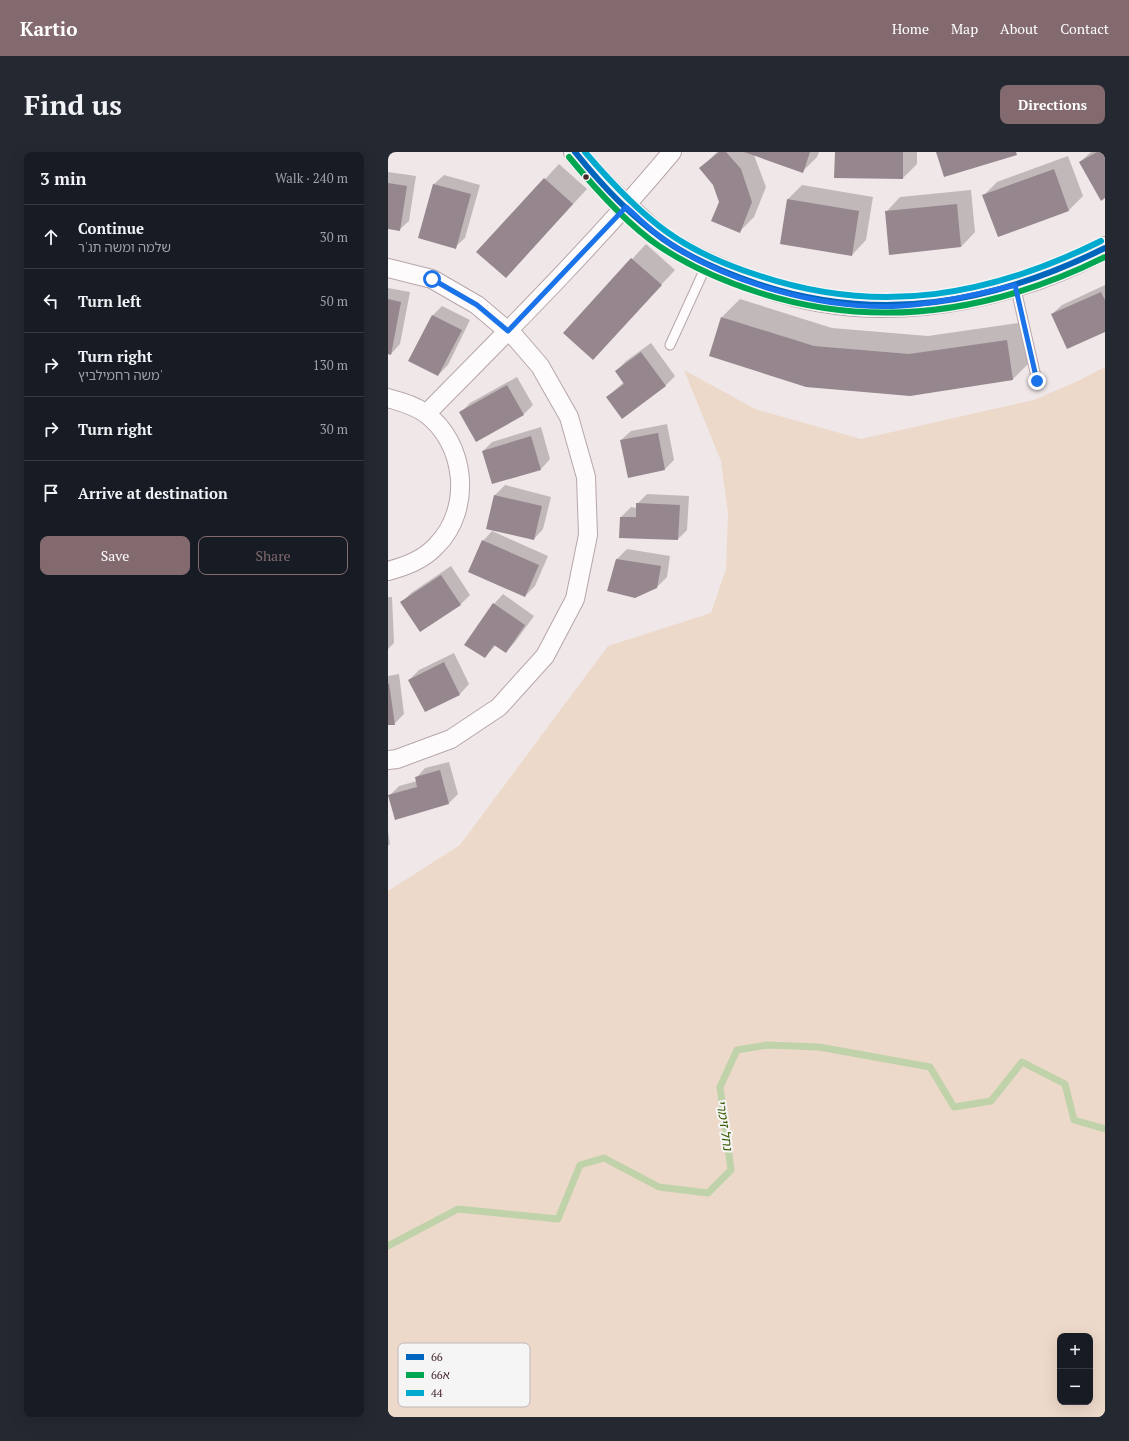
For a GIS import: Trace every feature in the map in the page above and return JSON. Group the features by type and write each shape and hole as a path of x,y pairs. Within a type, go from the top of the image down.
{"street":[{"path":"575,152 602,184 662,239 721,272 782,292 822,301 859,305 900,306 936,302 1032,281 1060,271 1105,248"},
{"path":"426,414 508,331 626,207 672,152"},
{"path":"388,268 432,279 477,305 508,331 540,366 569,417 586,477 588,535 575,599 545,656 499,707 451,739 397,759 388,760"},
{"path":"388,398 414,407 426,414 436,424 452,446 458,463 461,495 451,526 437,545 424,557 407,566 388,571"}],"lane":[{"path":"670,345 706,264"},
{"path":"1015,285 1037,381"}],"shaded area":[{"path":"1105,367 1105,1417 388,1417 388,891 460,845 608,646 711,613 726,569 728,514 721,461 684,370 755,409 861,439 1034,400 1078,381"}],"building":[{"path":"719,152 726,152 741,169 752,202 740,233 711,221 719,202 713,185 699,168"},
{"path":"744,152 810,152 803,173"},
{"path":"835,152 903,152 903,179 834,178"},
{"path":"936,152 1016,152 1017,155 944,177"},
{"path":"1097,152 1105,152 1105,198 1101,201 1079,162"},
{"path":"1054,169 1069,211 998,237 982,195"},
{"path":"544,178 573,204 506,278 476,252"},
{"path":"388,183 407,186 400,231 388,229"},
{"path":"433,184 471,194 456,249 418,238"},
{"path":"787,199 859,211 852,256 780,244"},
{"path":"957,204 961,247 889,255 885,211"},
{"path":"631,258 662,285 593,360 563,333"},
{"path":"1101,292 1105,300 1105,332 1067,349 1051,314"},
{"path":"388,299 401,302 391,355 388,354"},
{"path":"432,315 462,330 438,376 408,361"},
{"path":"721,317 814,346 909,354 1007,340 1013,380 910,396 806,387 709,356"},
{"path":"641,352 666,386 622,419 606,397 624,384 615,371"},
{"path":"507,385 524,415 476,442 459,412"},
{"path":"658,433 665,470 628,478 620,440"},
{"path":"531,436 541,470 492,484 482,451"},
{"path":"494,495 542,506 534,540 486,529"},
{"path":"636,503 680,505 678,540 619,538 620,517 636,517"},
{"path":"482,540 539,565 525,597 468,572"},
{"path":"616,559 661,566 657,588 635,598 607,591"},
{"path":"441,575 461,605 420,632 400,602"},
{"path":"493,603 525,625 506,653 494,645 485,658 464,645"},
{"path":"444,662 460,695 425,712 408,680"},
{"path":"389,683 395,725 388,725"},
{"path":"440,770 449,804 395,820 388,795 417,787 415,777"}],"waterway":[{"name":"נחל זימרי","path":"388,1246 458,1209 558,1219 580,1165 604,1158 659,1187 708,1193 731,1170 720,1087 737,1050 767,1045 819,1047 930,1067 954,1107 991,1101 1022,1062 1065,1084 1074,1120 1105,1129"}],"transit line":[{"name":"66","path":"575,152 605,187 628,210 651,230 685,253 733,275 758,284 803,296 848,303 892,305 935,302 978,295 1020,283 1063,267 1105,248"},
{"name":"44","path":"585,152 614,184 656,224 689,246 736,268 805,288 848,295 891,297 934,294 976,287 1018,275 1059,260 1101,241"},
{"name":"66א","path":"569,157 623,216 647,237 670,253 706,272 732,283 757,292 802,304 846,311 891,313 934,310 978,303 1021,291 1063,276 1105,257"}],"route":[{"path":"432,279 477,305 508,331 626,207 662,239 721,272 782,292 822,301 859,305 900,306 968,297 1015,285 1037,381"}]}
